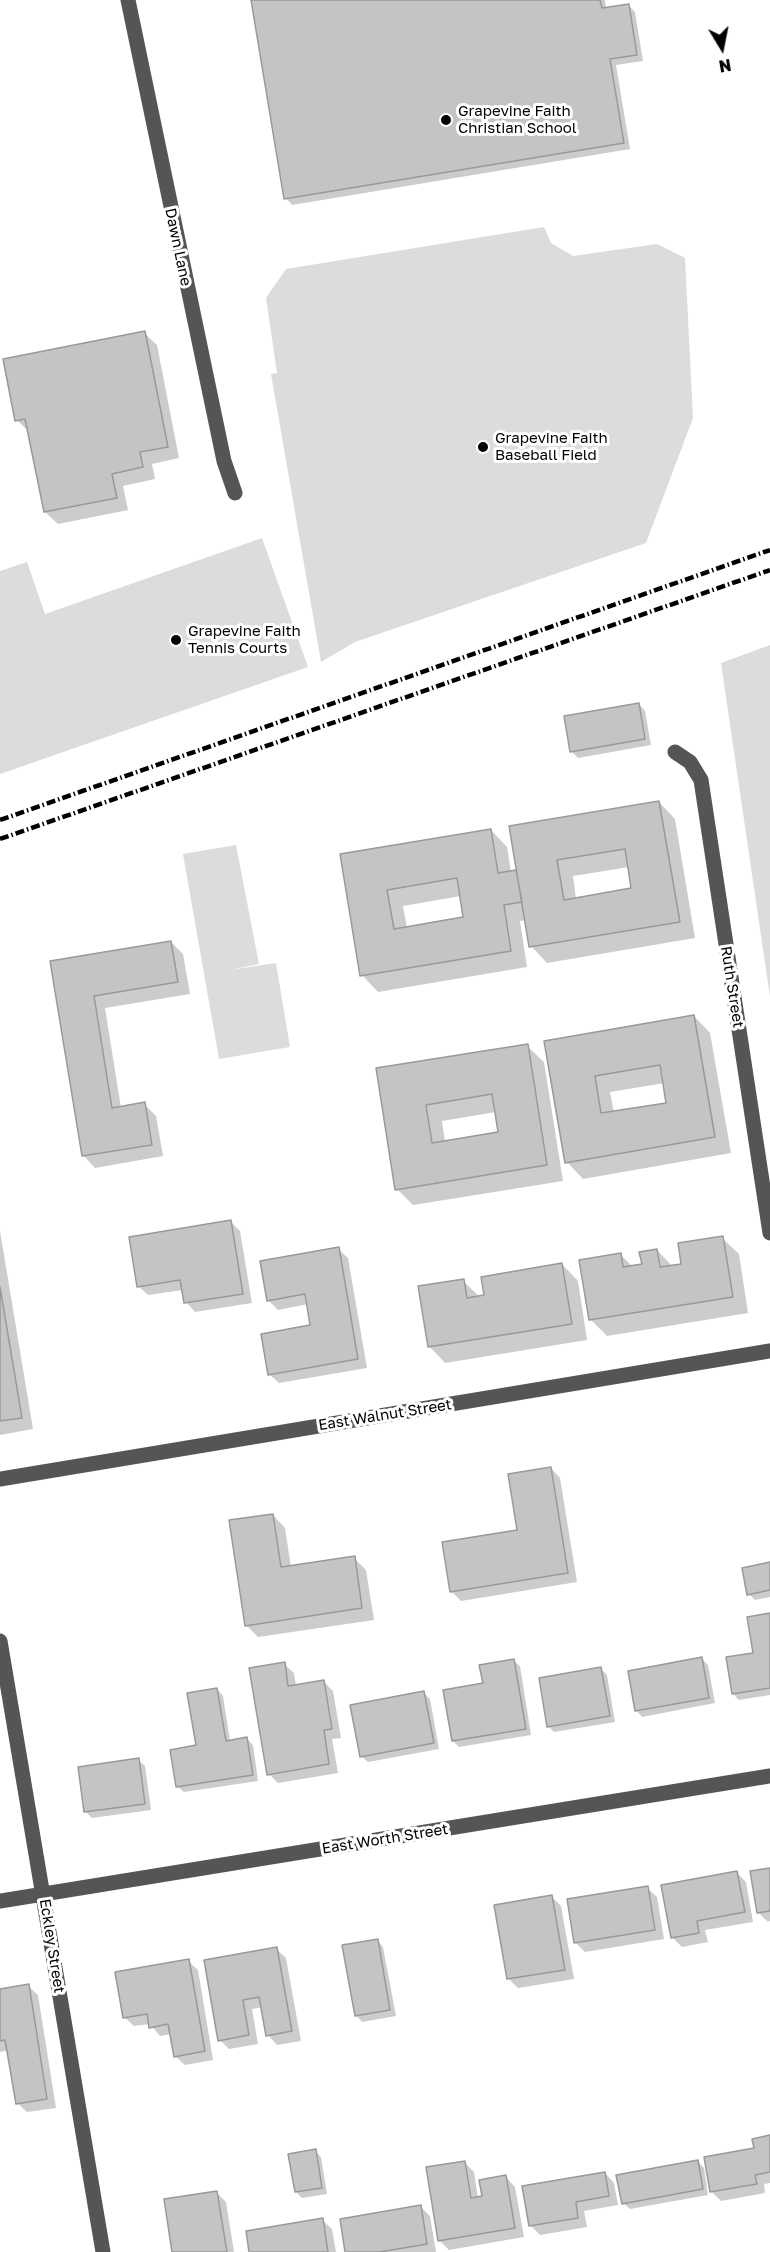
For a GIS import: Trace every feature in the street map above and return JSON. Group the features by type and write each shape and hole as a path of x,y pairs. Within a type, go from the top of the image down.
{"street":[{"name":"Dawn Lane","path":"128,0 221,449 235,493"},
{"name":"Ruth Street","path":"675,752 690,762 701,780 770,1233"},
{"name":"East Walnut Street","path":"0,1479 770,1351"},
{"name":"Eckley Street","path":"0,1641 103,2252"},
{"name":"East Worth Street","path":"0,1901 770,1776"}],"shaded area":[{"name":"Grapevine Faith Baseball Field","path":"544,227 551,243 573,256 657,244 685,258 693,418 646,543 355,642 321,662 271,374 277,373 266,298 286,269"},
{"name":"Grapevine Faith Tennis Courts","path":"262,538 308,667 0,774 0,571 27,562 45,614"},
{"path":"770,645 770,997 721,663"},
{"path":"236,845 259,964 230,970 276,963 290,1047 219,1059 183,854"}],"building":[{"name":"Grapevine Faith Christian School","path":"251,0 600,0 602,8 629,4 637,55 610,59 624,143 284,199"},
{"path":"145,331 168,447 140,452 143,467 112,474 117,498 44,512 25,419 15,421 3,359"},
{"path":"639,703 645,739 570,752 564,716"},
{"path":"659,801 680,922 529,947 509,826","holes":["625,849 631,888 564,900 557,860"]},
{"path":"491,829 498,873 516,870 522,902 504,905 511,951 360,976 340,854","holes":["457,878 463,917 394,929 387,890"]},
{"path":"171,941 178,982 94,996 112,1108 145,1102 152,1145 82,1156 50,961"},
{"path":"694,1015 715,1137 565,1163 544,1041","holes":["660,1065 666,1103 601,1113 595,1076"]},
{"path":"528,1044 547,1165 395,1190 376,1068","holes":["492,1094 498,1132 432,1143 426,1105"]},
{"path":"231,1220 243,1294 184,1303 180,1280 137,1287 129,1237"},
{"path":"723,1236 733,1297 589,1320 579,1260 621,1253 623,1267 642,1264 639,1252 657,1249 660,1267 681,1264 678,1243"},
{"path":"339,1247 358,1359 268,1375 261,1334 310,1325 305,1294 267,1301 260,1261"},
{"path":"562,1263 572,1324 428,1347 418,1286 464,1279 467,1298 484,1295 481,1277"},
{"path":"0,1287 22,1418 0,1421"},
{"path":"551,1467 568,1573 450,1592 442,1542 517,1530 508,1474"},
{"path":"273,1514 281,1567 355,1556 362,1608 245,1626 229,1520"},
{"path":"770,1562 770,1590 747,1595 742,1568"},
{"path":"770,1613 770,1688 732,1694 726,1657 753,1653 747,1617"},
{"path":"702,1657 709,1698 635,1711 628,1671"},
{"path":"514,1659 526,1729 452,1741 443,1690 483,1683 479,1665"},
{"path":"285,1662 288,1686 324,1680 332,1729 324,1730 329,1764 267,1775 249,1668"},
{"path":"601,1667 610,1716 547,1727 539,1678"},
{"path":"217,1688 226,1741 247,1737 253,1775 176,1787 170,1750 196,1745 187,1693"},
{"path":"424,1691 434,1743 360,1757 350,1705"},
{"path":"139,1758 145,1804 84,1812 78,1767"},
{"path":"770,1868 770,1911 757,1913 750,1871"},
{"path":"737,1871 745,1912 697,1921 699,1933 671,1938 661,1885"},
{"path":"648,1886 655,1930 574,1943 567,1899"},
{"path":"552,1895 565,1970 507,1979 494,1905"},
{"path":"378,1939 390,2010 355,2016 342,1945"},
{"path":"277,1947 292,2031 266,2036 259,1997 243,2000 249,2035 218,2041 204,1960"},
{"path":"189,1959 205,2051 174,2057 168,2024 149,2028 147,2014 123,2018 115,1972"},
{"path":"29,1984 47,2099 16,2104 5,2040 0,2041 0,1989"},
{"path":"770,2135 770,2172 755,2175 757,2184 710,2192 704,2157 754,2148 752,2139"},
{"path":"316,2149 322,2188 295,2192 288,2154"},
{"path":"698,2160 703,2189 622,2204 616,2175"},
{"path":"465,2161 471,2198 482,2196 479,2180 506,2175 515,2228 438,2241 426,2167"},
{"path":"605,2172 609,2196 576,2202 578,2218 529,2226 522,2186"},
{"path":"217,2191 227,2252 172,2252 164,2199"},
{"path":"421,2205 427,2244 380,2252 345,2252 340,2219"},
{"path":"323,2218 328,2252 249,2252 246,2231"}],"railway":[{"path":"0,820 770,550"},
{"path":"0,839 770,570"}],"place":[{"name":"Grapevine Faith Christian School","path":"446,120"},
{"name":"Grapevine Faith Baseball Field","path":"483,447"},
{"name":"Grapevine Faith Tennis Courts","path":"176,640"}]}
